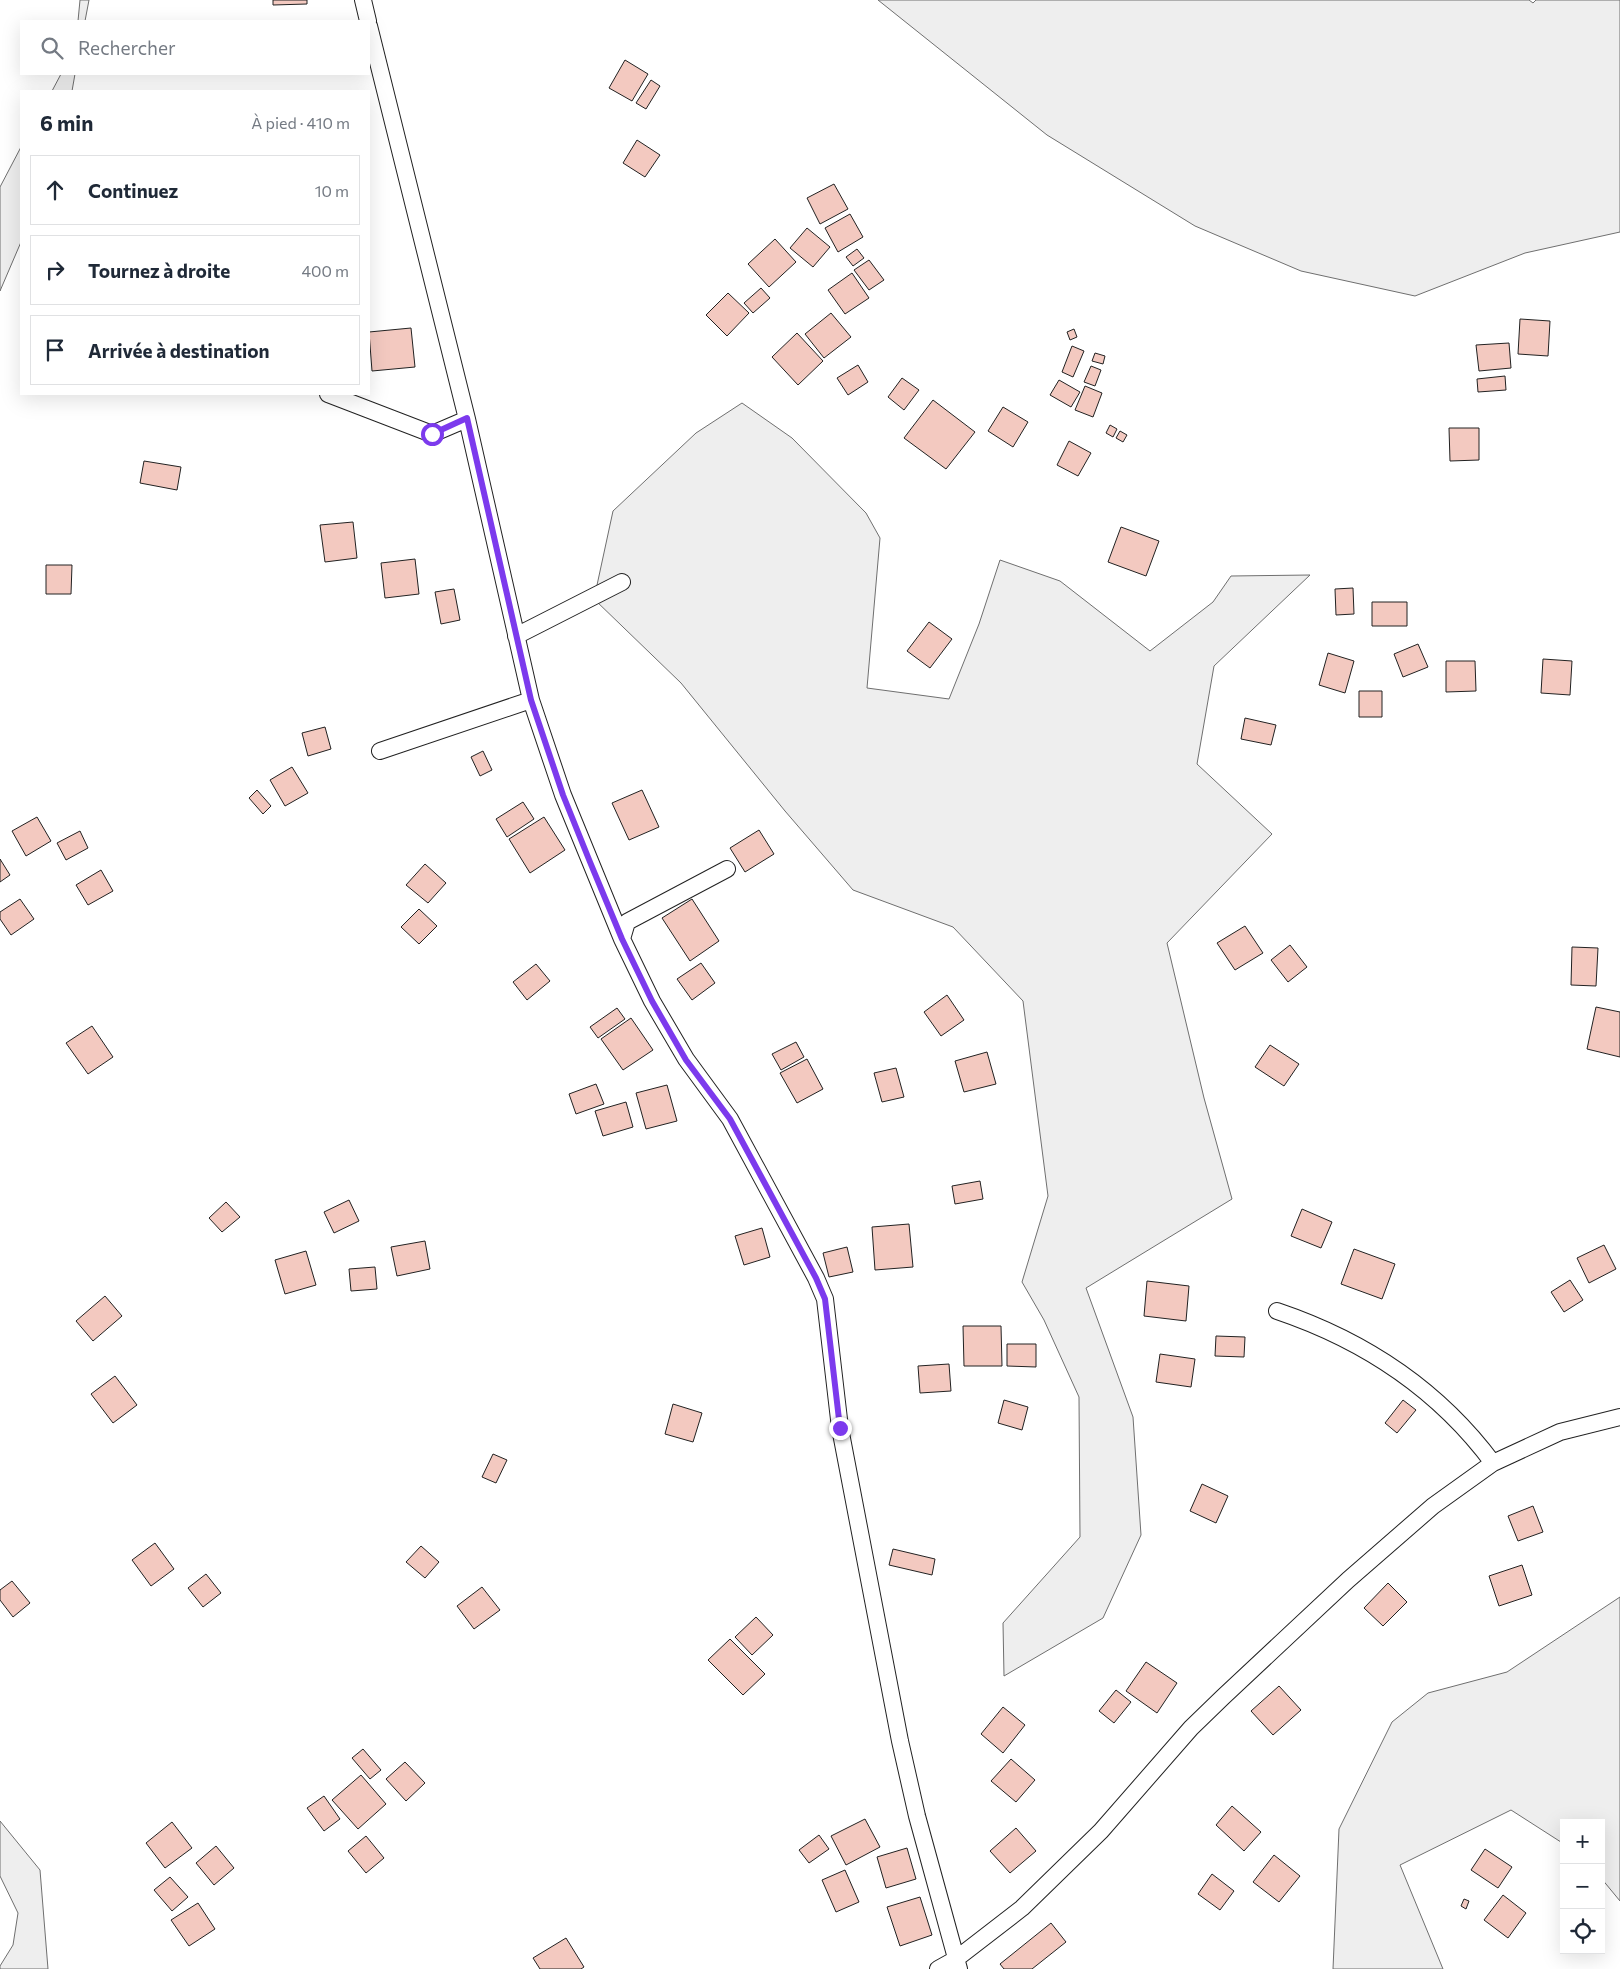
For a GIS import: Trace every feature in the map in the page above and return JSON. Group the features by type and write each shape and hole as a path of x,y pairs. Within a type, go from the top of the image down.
{"street":[{"path":"363,0 368,20"},
{"path":"370,30 467,418 531,700 563,795 622,939 652,1001 686,1060 730,1119 816,1278 825,1299 840,1428 900,1741 917,1816 958,1964"},
{"path":"331,395 432,434 467,418"},
{"path":"516,636 622,582"},
{"path":"380,751 531,700"},
{"path":"622,939 627,922 727,869"},
{"path":"1277,1311 1313,1323 1403,1373 1474,1437 1493,1463"},
{"path":"938,1969 958,1964 1022,1908 1101,1830 1191,1728 1348,1580 1433,1506 1493,1463 1560,1432 1620,1417"}],"shaded area":[{"path":"80,0 89,0 85,20 78,20"},
{"path":"878,0 1529,0 1533,3 1536,0 1620,0 1620,232 1525,253 1415,296 1301,271 1195,226 1047,135"},
{"path":"60,75 75,75 72,90 53,90"},
{"path":"20,149 20,244 0,291 0,187"},
{"path":"742,403 792,438 866,513 880,538 867,688 949,699 979,624 1000,560 1060,581 1150,651 1213,602 1231,576 1310,575 1214,666 1197,764 1272,834 1167,943 1204,1098 1232,1199 1086,1288 1133,1417 1141,1535 1103,1618 1004,1676 1003,1623 1080,1537 1079,1397 1044,1320 1022,1282 1048,1196 1023,1001 953,927 853,890 785,811 681,683 594,599 613,511 696,433"},
{"path":"1620,1597 1620,1901 1605,1883 1605,1819 1560,1819 1560,1841 1511,1810 1400,1865 1443,1969 1333,1969 1339,1829 1392,1722 1428,1693 1507,1672"},
{"path":"0,1821 40,1870 48,1969 0,1969 13,1945 18,1913 0,1876"}],"building":[{"path":"273,0 307,0 307,4 273,5"},
{"path":"625,60 648,74 632,101 609,88"},
{"path":"651,80 660,86 646,109 636,103"},
{"path":"637,140 660,155 645,177 623,163"},
{"path":"834,184 848,209 820,224 807,198"},
{"path":"850,214 863,237 838,252 825,228"},
{"path":"807,228 830,247 813,267 790,248"},
{"path":"775,239 796,262 769,287 748,264"},
{"path":"857,249 864,258 853,266 846,257"},
{"path":"869,260 884,280 869,290 854,270"},
{"path":"852,273 869,298 845,314 828,290"},
{"path":"761,288 770,298 753,313 744,303"},
{"path":"728,293 749,313 727,336 706,315"},
{"path":"831,313 851,337 824,358 805,334"},
{"path":"1520,319 1550,321 1548,356 1518,354"},
{"path":"411,328 415,367 372,371 370,332"},
{"path":"1074,329 1077,337 1070,340 1067,332"},
{"path":"797,333 823,361 798,385 772,357"},
{"path":"1509,343 1511,368 1479,371 1476,345"},
{"path":"1072,346 1084,351 1073,377 1062,372"},
{"path":"1095,353 1105,356 1103,364 1092,361"},
{"path":"858,365 868,382 848,395 837,378"},
{"path":"1091,366 1101,370 1095,386 1084,382"},
{"path":"1505,376 1506,390 1478,392 1477,379"},
{"path":"902,378 919,390 904,410 888,397"},
{"path":"1059,380 1080,392 1071,407 1050,395"},
{"path":"1085,386 1102,393 1093,417 1075,410"},
{"path":"933,400 975,432 946,469 904,438"},
{"path":"1003,407 1028,422 1013,447 988,431"},
{"path":"1110,425 1117,429 1113,437 1106,433"},
{"path":"1449,428 1479,428 1479,460 1450,461"},
{"path":"1120,431 1127,435 1123,442 1116,438"},
{"path":"1069,441 1091,453 1078,476 1057,465"},
{"path":"144,461 181,467 177,490 140,483"},
{"path":"353,522 357,558 325,562 320,525"},
{"path":"1121,527 1159,541 1146,576 1108,562"},
{"path":"415,559 419,594 385,598 381,563"},
{"path":"46,565 72,565 71,594 46,594"},
{"path":"1353,588 1354,614 1336,615 1335,589"},
{"path":"454,589 460,620 441,624 435,592"},
{"path":"1372,602 1407,602 1407,626 1372,626"},
{"path":"929,622 952,639 930,668 907,651"},
{"path":"1418,644 1428,667 1403,677 1394,654"},
{"path":"1328,653 1354,661 1345,693 1319,685"},
{"path":"1543,659 1572,661 1570,695 1541,693"},
{"path":"1446,661 1475,661 1476,691 1446,692"},
{"path":"1359,691 1382,691 1382,717 1359,717"},
{"path":"1245,718 1276,725 1271,745 1241,739"},
{"path":"325,727 331,749 308,756 302,733"},
{"path":"483,751 492,770 480,776 471,757"},
{"path":"292,767 308,793 285,806 270,780"},
{"path":"257,790 271,806 263,814 249,798"},
{"path":"642,790 659,827 629,840 612,803"},
{"path":"523,802 534,819 507,837 496,819"},
{"path":"37,817 51,841 26,856 12,831"},
{"path":"544,817 565,850 530,873 509,839"},
{"path":"759,830 774,854 745,872 730,848"},
{"path":"80,831 88,848 66,860 57,843"},
{"path":"0,859 10,875 0,882"},
{"path":"425,864 446,883 428,903 406,885"},
{"path":"101,870 113,891 88,905 76,885"},
{"path":"20,899 34,919 11,935 0,919 0,912"},
{"path":"692,899 719,941 690,961 662,918"},
{"path":"419,909 437,926 419,944 401,927"},
{"path":"1245,926 1263,953 1235,970 1217,943"},
{"path":"1290,945 1307,967 1288,982 1271,960"},
{"path":"1572,947 1598,948 1596,986 1571,985"},
{"path":"701,963 715,983 692,1000 677,979"},
{"path":"536,964 550,981 527,1000 513,982"},
{"path":"947,995 964,1020 941,1036 924,1012"},
{"path":"1596,1007 1620,1012 1620,1057 1587,1049"},
{"path":"617,1008 625,1019 598,1038 590,1027"},
{"path":"631,1018 653,1050 623,1070 601,1039"},
{"path":"92,1026 113,1057 88,1074 66,1043"},
{"path":"796,1042 804,1057 781,1070 772,1054"},
{"path":"1270,1045 1299,1064 1284,1086 1255,1067"},
{"path":"987,1052 996,1084 964,1092 955,1061"},
{"path":"807,1059 823,1089 797,1103 780,1073"},
{"path":"896,1068 904,1097 882,1102 874,1073"},
{"path":"596,1084 604,1104 576,1114 569,1094"},
{"path":"667,1085 677,1121 646,1129 636,1093"},
{"path":"626,1102 633,1127 603,1136 595,1111"},
{"path":"980,1181 983,1199 955,1204 952,1186"},
{"path":"349,1200 359,1221 334,1233 324,1212"},
{"path":"226,1202 240,1217 222,1232 209,1218"},
{"path":"1302,1209 1332,1222 1321,1248 1291,1236"},
{"path":"909,1224 913,1267 875,1270 872,1227"},
{"path":"762,1228 770,1257 744,1265 735,1236"},
{"path":"425,1241 430,1269 397,1276 391,1247"},
{"path":"1604,1245 1616,1269 1589,1283 1577,1258"},
{"path":"847,1247 853,1272 829,1277 823,1253"},
{"path":"1354,1249 1395,1264 1382,1299 1341,1284"},
{"path":"306,1251 316,1285 285,1294 275,1260"},
{"path":"375,1267 377,1289 351,1291 349,1269"},
{"path":"1570,1280 1583,1300 1564,1312 1551,1292"},
{"path":"1147,1281 1189,1286 1186,1321 1144,1316"},
{"path":"105,1296 122,1316 93,1341 76,1321"},
{"path":"963,1326 1001,1326 1002,1366 964,1366"},
{"path":"1216,1336 1245,1337 1244,1357 1215,1356"},
{"path":"1007,1344 1036,1344 1036,1367 1007,1366"},
{"path":"1160,1354 1195,1359 1191,1387 1156,1382"},
{"path":"949,1364 951,1391 920,1393 918,1366"},
{"path":"115,1376 137,1405 113,1423 91,1394"},
{"path":"1004,1400 1028,1407 1022,1430 998,1423"},
{"path":"1403,1400 1416,1410 1397,1433 1385,1423"},
{"path":"673,1404 702,1413 693,1442 665,1434"},
{"path":"493,1454 507,1460 496,1483 482,1477"},
{"path":"1202,1484 1228,1496 1216,1523 1190,1511"},
{"path":"1533,1506 1543,1532 1518,1541 1508,1516"},
{"path":"155,1543 174,1569 151,1586 132,1560"},
{"path":"421,1546 439,1562 425,1578 406,1562"},
{"path":"893,1549 935,1559 932,1575 889,1565"},
{"path":"1522,1565 1532,1595 1499,1606 1489,1576"},
{"path":"206,1574 221,1593 203,1607 188,1588"},
{"path":"12,1581 30,1603 13,1617 0,1600 0,1590"},
{"path":"1388,1583 1407,1602 1383,1626 1364,1608"},
{"path":"482,1587 500,1610 474,1629 457,1606"},
{"path":"756,1617 773,1635 752,1655 735,1637"},
{"path":"730,1639 765,1674 743,1695 708,1660"},
{"path":"1146,1662 1177,1683 1157,1713 1126,1691"},
{"path":"1279,1686 1301,1710 1273,1735 1251,1711"},
{"path":"1116,1690 1131,1702 1114,1723 1099,1711"},
{"path":"1003,1707 1025,1725 1003,1753 981,1734"},
{"path":"363,1749 381,1770 370,1779 352,1758"},
{"path":"1011,1759 1035,1780 1016,1802 991,1781"},
{"path":"405,1762 425,1783 406,1801 386,1779"},
{"path":"361,1775 386,1804 358,1829 332,1800"},
{"path":"324,1796 340,1819 324,1831 307,1808"},
{"path":"1232,1806 1261,1832 1244,1851 1216,1825"},
{"path":"865,1819 880,1847 846,1865 831,1836"},
{"path":"172,1822 192,1848 165,1868 146,1843"},
{"path":"1016,1828 1036,1851 1010,1873 990,1851"},
{"path":"819,1835 829,1849 809,1863 799,1850"},
{"path":"366,1836 384,1858 366,1873 348,1851"},
{"path":"216,1846 234,1868 214,1885 196,1863"},
{"path":"907,1848 916,1879 886,1888 877,1857"},
{"path":"1485,1849 1512,1867 1498,1888 1471,1870"},
{"path":"1274,1855 1300,1876 1279,1902 1253,1882"},
{"path":"845,1870 859,1902 836,1912 822,1880"},
{"path":"1212,1874 1234,1891 1220,1910 1198,1894"},
{"path":"170,1877 188,1897 172,1911 154,1890"},
{"path":"1503,1895 1526,1913 1508,1938 1484,1920"},
{"path":"920,1897 932,1935 900,1946 887,1907"},
{"path":"1464,1899 1469,1901 1466,1909 1461,1906"},
{"path":"198,1903 215,1929 189,1946 171,1920"},
{"path":"1051,1923 1066,1942 1032,1969 1004,1969 1000,1964"},
{"path":"566,1938 584,1967 581,1969 540,1969 533,1958"}],"route":[{"path":"432,434 467,418 531,700 563,795 622,939 652,1001 686,1060 730,1119 816,1278 825,1299 840,1428"}]}
